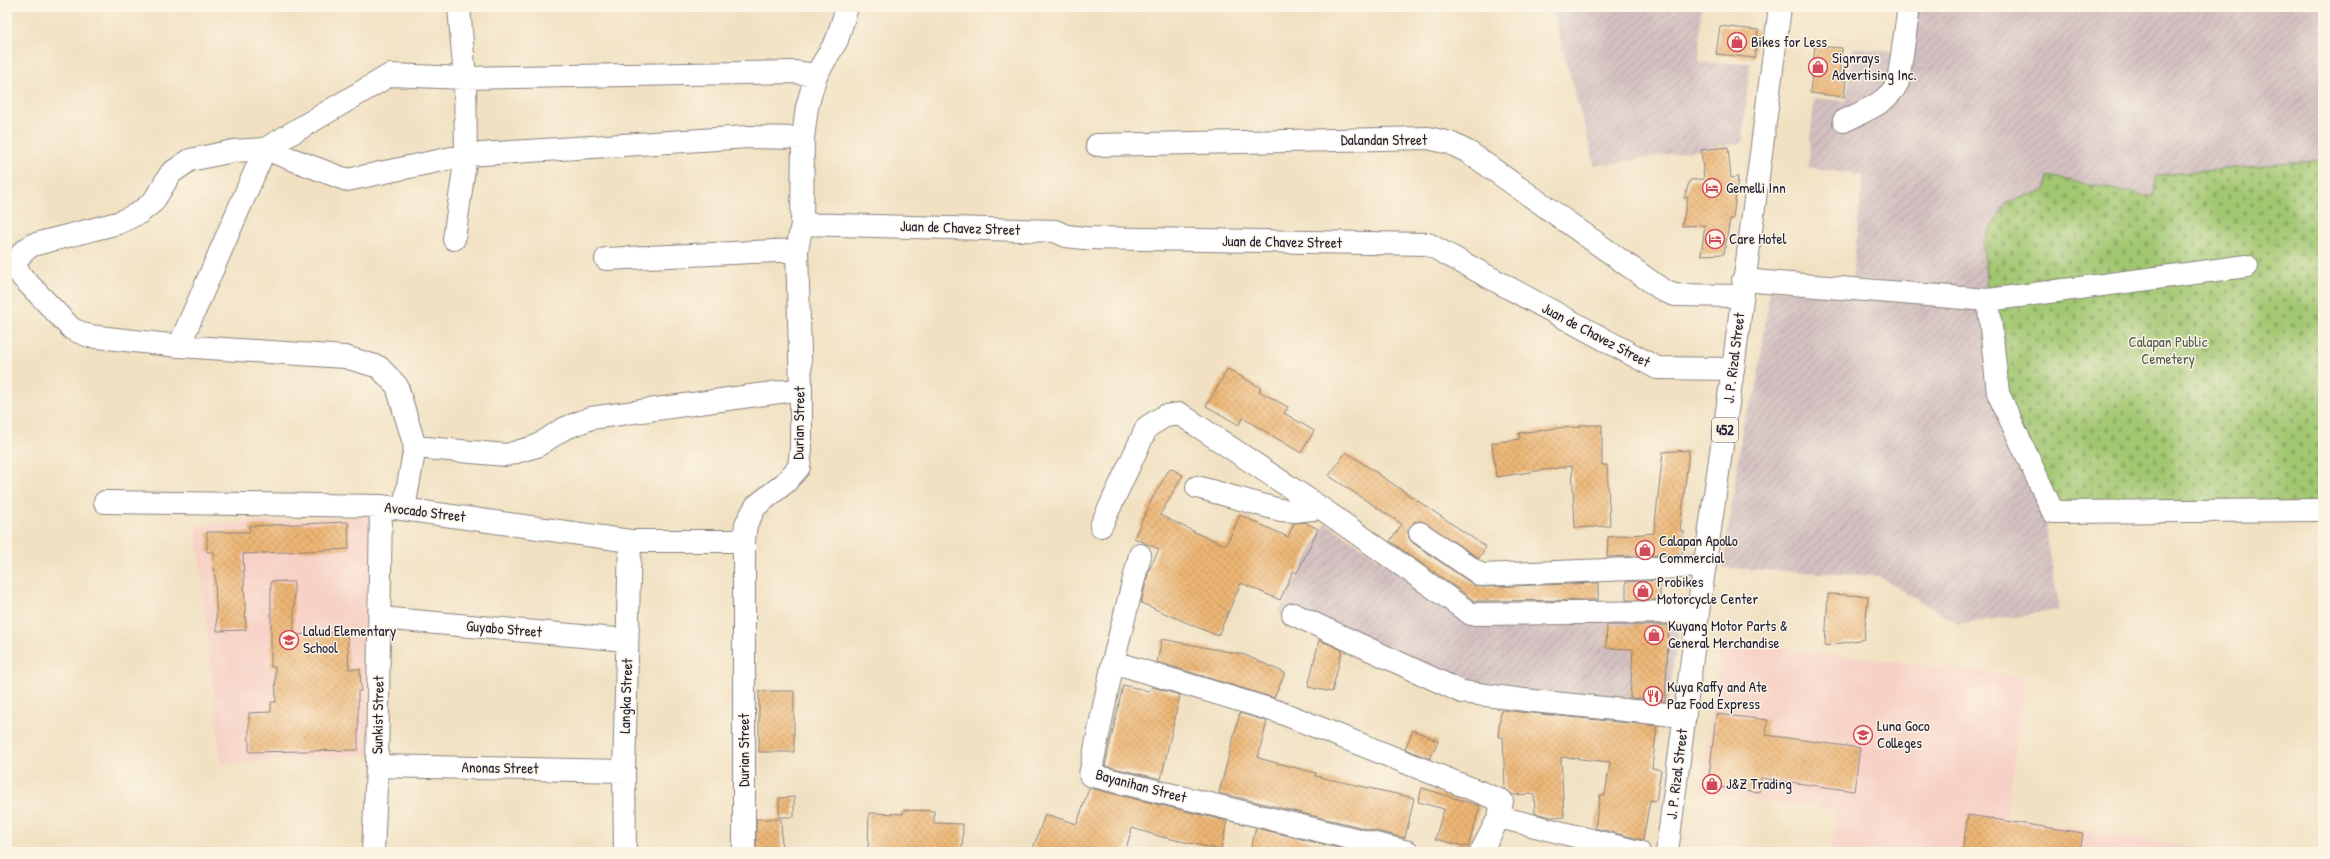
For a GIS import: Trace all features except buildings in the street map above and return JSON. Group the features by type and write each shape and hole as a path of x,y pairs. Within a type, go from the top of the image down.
{"main road":[{"path":"454,239 466,155 465,78 459,7"},
{"name":"Durian Street","path":"744,852 744,541 746,524 756,506 785,483 799,467 801,448 801,389 797,250 802,224 803,138 807,107 816,75 838,40 847,7"},
{"name":"J. P. Rizal Street","path":"1667,852 1698,612 1733,369 1780,7"},
{"path":"1844,121 1887,99 1895,89 1898,82 1908,7"},
{"path":"180,346 265,149 390,75 465,78 794,72 816,75"},
{"path":"404,508 415,447 397,386 379,367 345,357 180,346 89,336 72,329 22,277 14,264 23,252 32,245 118,223 139,213 153,202 171,173 190,160 233,150 265,149 347,180 466,155 748,137 803,138"},
{"name":"Dalandan Street","path":"1098,145 1428,138 1450,143 1470,154 1664,291 1674,295 1743,288 1988,300 2247,266"},
{"name":"Juan de Chavez Street","path":"802,224 1055,231 1066,236 1084,238 1428,244 1657,368 1733,369"},
{"path":"606,259 797,250"},
{"path":"1988,300 1998,393 2053,512 2323,510"},
{"path":"415,447 506,455 537,446 563,429 591,418 801,389"},
{"path":"1101,526 1147,427 1166,416 1180,414 1208,430 1471,614 1698,612"},
{"path":"1197,487 1280,510 1295,512 1320,508"},
{"name":"Avocado Street","path":"105,502 381,506 404,508 630,541 744,541"},
{"name":"Sunkist Street","path":"373,852 377,766 381,506"},
{"path":"1420,533 1481,575 1705,566"},
{"name":"Langka Street","path":"625,852 624,771 630,541"},
{"name":"Bayanihan Street","path":"1140,555 1113,662 1090,775 1408,852"},
{"path":"1293,614 1462,692 1533,701 1685,716"},
{"name":"Guyabo Street","path":"380,618 627,640"},
{"path":"1113,662 1282,713 1502,801 1499,817 1481,852"},
{"name":"Anonas Street","path":"377,766 624,771"},
{"path":"1499,817 1639,852"}],"shaded area":[{"path":"1551,7 1701,7 1699,63 1750,63 1742,143 1595,166"},
{"path":"1899,7 2323,7 2323,160 2157,175 2153,197 2049,176 2045,190 2007,202 1983,243 1987,289 1852,280 1863,176 1808,167 1814,98 1846,101 1853,47 1894,51"},
{"path":"1770,289 1980,304 2042,501 2059,610 1958,624 1878,576 1723,568 1743,422 1756,391"},
{"name":"Lalud Elementary School","path":"373,516 369,755 221,764 196,525"},
{"path":"1326,523 1467,618 1681,616 1666,719 1459,698 1278,613"},
{"name":"Luna Goco Colleges","path":"1722,641 2025,677 2007,818 2221,852 1831,852 1836,810 1700,792"}],"green space":[{"name":"Calapan Public Cemetery","path":"2323,160 2323,505 2055,507 2002,389 1992,293 1987,289 1983,243 2007,202 2045,190 2048,176 2153,197 2157,175"}],"place":[{"name":"Bikes for Less","path":"1737,42"},
{"name":"Signrays Advertising Inc.","path":"1818,67"},
{"name":"Gemelli Inn","path":"1712,188"},
{"name":"Care Hotel","path":"1715,239"},
{"name":"Calapan Apollo Commercial","path":"1645,550"},
{"name":"Probikes Motorcycle Center","path":"1643,591"},
{"name":"Kuyang Motor Parts & General Merchandise","path":"1654,635"},
{"name":"Lalud Elementary School","path":"289,640"},
{"name":"Kuya Raffy and Ate Paz Food Express","path":"1653,696"},
{"name":"Luna Goco Colleges","path":"1863,735"},
{"name":"J&Z Trading","path":"1712,784"}]}
